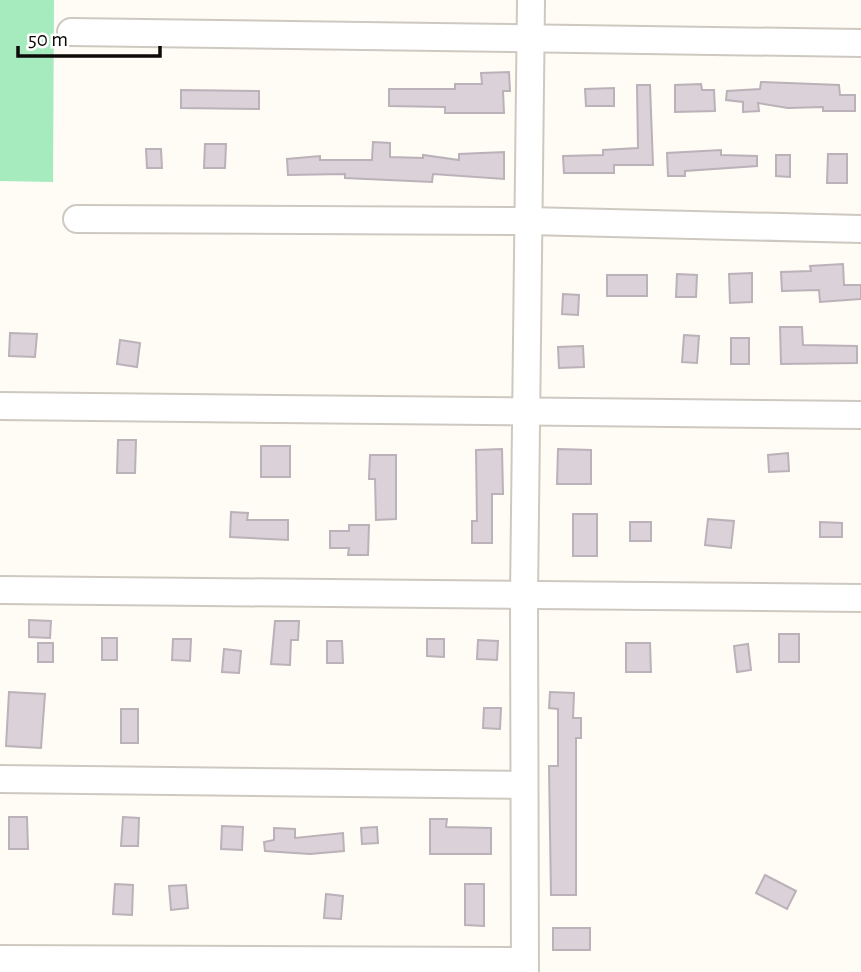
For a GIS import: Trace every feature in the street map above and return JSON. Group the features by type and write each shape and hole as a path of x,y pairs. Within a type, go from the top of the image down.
{"street":[{"path":"0,959 524,966 524,597 531,0"},
{"path":"71,32 861,43"},
{"path":"77,219 528,221 861,229"},
{"path":"0,406 861,415"},
{"path":"0,590 524,597 861,598"},
{"path":"0,779 524,785"}],"green space":[{"path":"0,0 54,0 53,182 0,181"}],"building":[{"path":"509,72 510,91 503,91 504,113 445,113 445,107 389,106 389,89 455,89 455,84 482,84 481,73"},
{"path":"761,82 839,85 840,95 855,95 855,111 823,111 823,107 788,108 758,103 759,111 743,112 743,102 726,100 727,91 760,89"},
{"path":"701,84 702,90 714,90 715,111 675,112 675,85"},
{"path":"637,85 650,85 653,165 614,165 614,173 564,173 563,156 603,155 603,150 638,148"},
{"path":"614,88 614,106 586,106 585,89"},
{"path":"181,90 259,91 259,109 181,108"},
{"path":"373,142 390,143 390,157 423,158 423,155 459,160 459,154 504,152 504,179 433,174 432,182 345,178 345,174 288,175 287,159 320,156 320,160 372,160"},
{"path":"205,144 226,144 225,168 204,168"},
{"path":"146,149 161,149 162,168 147,168"},
{"path":"721,150 721,155 757,156 757,166 685,171 685,176 668,176 667,153"},
{"path":"828,154 847,154 847,183 827,183"},
{"path":"776,155 790,155 790,177 776,176"},
{"path":"843,264 844,285 861,285 861,299 820,302 819,290 782,291 781,272 811,271 810,266"},
{"path":"752,273 752,302 730,303 729,274"},
{"path":"677,274 697,275 696,297 676,297"},
{"path":"607,275 647,275 647,296 607,296"},
{"path":"563,294 579,295 578,315 562,314"},
{"path":"780,327 802,327 803,345 857,346 857,363 781,364"},
{"path":"10,333 37,334 35,357 9,356"},
{"path":"684,335 699,336 697,363 682,362"},
{"path":"731,338 749,338 749,364 731,364"},
{"path":"120,340 140,343 137,367 117,364"},
{"path":"583,346 584,367 559,368 558,347"},
{"path":"118,440 136,440 135,473 117,473"},
{"path":"261,446 290,446 290,477 261,477"},
{"path":"502,449 503,494 492,494 492,543 472,543 472,521 477,521 476,450"},
{"path":"558,449 591,450 591,484 557,484"},
{"path":"788,453 789,471 769,472 768,455"},
{"path":"370,455 396,455 396,519 376,520 375,479 369,479"},
{"path":"231,512 248,513 247,520 288,520 288,540 230,537"},
{"path":"573,514 597,514 597,556 573,556"},
{"path":"708,519 734,521 731,548 705,545"},
{"path":"630,522 651,522 651,541 630,541"},
{"path":"820,522 842,523 842,537 820,537"},
{"path":"349,525 369,525 368,555 348,555 349,548 330,548 330,531 349,531"},
{"path":"29,620 51,621 50,638 29,637"},
{"path":"275,621 299,621 298,640 291,640 290,665 271,664"},
{"path":"779,634 799,634 799,662 779,662"},
{"path":"102,638 117,638 117,660 102,660"},
{"path":"173,639 191,639 190,661 172,660"},
{"path":"427,639 444,639 444,657 427,656"},
{"path":"478,640 498,641 497,660 477,659"},
{"path":"327,641 342,641 343,663 327,663"},
{"path":"38,643 53,643 53,662 38,662"},
{"path":"626,643 650,643 651,672 626,672"},
{"path":"748,644 751,670 737,672 734,646"},
{"path":"224,649 241,651 239,673 222,672"},
{"path":"9,692 45,694 41,748 6,746"},
{"path":"550,692 574,693 573,718 581,718 581,738 576,738 576,895 551,895 549,766 558,766 558,709 549,708"},
{"path":"484,708 501,708 500,729 483,728"},
{"path":"121,709 138,709 138,743 121,743"},
{"path":"9,817 27,817 28,849 9,849"},
{"path":"123,817 139,818 138,846 121,846"},
{"path":"430,819 447,819 446,827 491,828 491,854 430,854"},
{"path":"222,826 243,827 242,850 221,849"},
{"path":"377,827 378,843 362,844 361,828"},
{"path":"274,828 295,829 295,838 343,833 344,851 310,854 265,851 264,842 274,840"},
{"path":"765,875 796,891 787,909 756,893"},
{"path":"115,884 133,885 132,915 113,914"},
{"path":"465,884 484,884 484,926 465,925"},
{"path":"186,885 188,908 171,910 169,886"},
{"path":"326,894 343,896 341,919 324,918"},
{"path":"553,928 590,928 590,950 553,950"}]}
